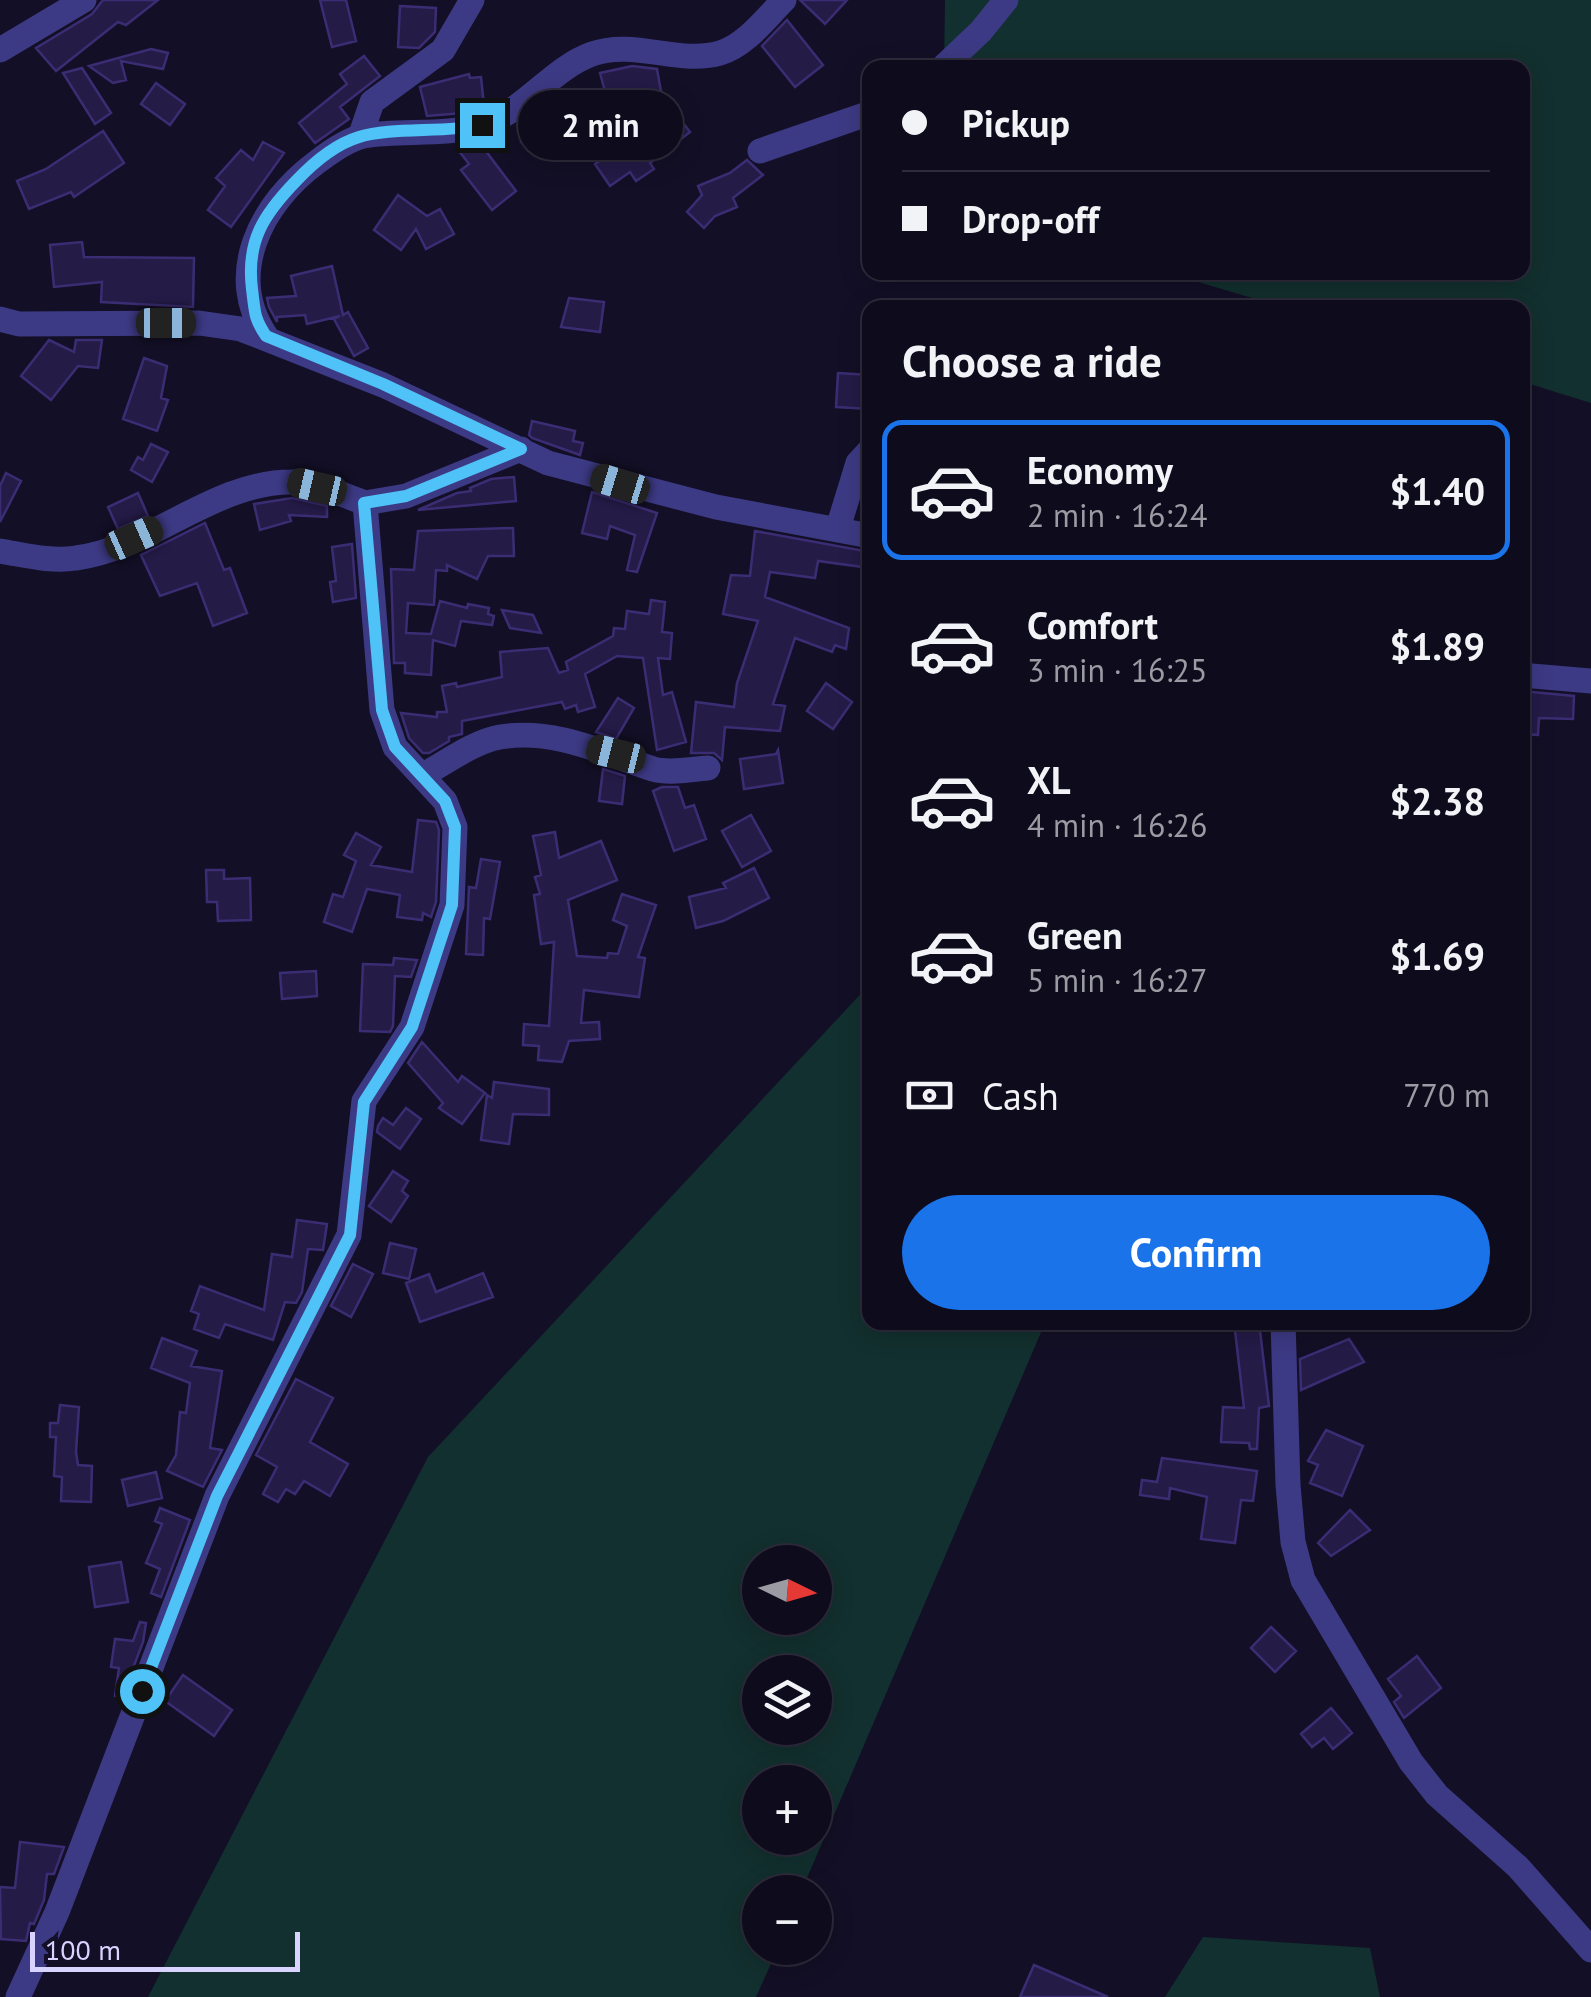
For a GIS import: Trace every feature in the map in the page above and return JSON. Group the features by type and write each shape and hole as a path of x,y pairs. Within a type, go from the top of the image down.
{"street":[{"path":"0,50 84,0"},
{"path":"360,136 372,102 444,50 472,0"},
{"path":"266,336 254,321 248,262 260,223 308,168 360,136 482,125 503,116 567,66 594,53 632,48 699,55 722,52 756,28 784,0"},
{"path":"951,60 982,32 1006,0"},
{"path":"760,151 862,116"},
{"path":"0,319 19,324 198,323 266,336 383,384 548,463 716,508 862,534"},
{"path":"0,551 54,559 90,555 228,497 292,481 364,503 406,496 521,449"},
{"path":"838,528 862,459"},
{"path":"18,1997 58,1912 217,1496 350,1235 364,1102 412,1027 452,905 455,827 445,801 395,747 382,710 364,503"},
{"path":"1530,676 1591,681"},
{"path":"423,775 482,743 528,736 550,737 616,754 654,769 708,768"},
{"path":"1282,1330 1288,1486 1293,1542 1303,1580 1411,1762 1437,1795 1518,1867 1591,1950"}],"green space":[{"path":"945,0 1591,0 1591,403 1530,384 1530,300 1259,300 1191,280 1530,280 1530,60 944,60"},
{"path":"862,993 862,1330 1042,1330 832,1820 832,1765 742,1765 742,1855 817,1855 808,1875 742,1875 742,1965 770,1965 756,1997 148,1997 428,1457"},
{"path":"1203,1937 1370,1948 1380,1997 1165,1997"}],"building":[{"path":"103,0 158,0 126,25 118,22 56,71 36,48 92,14"},
{"path":"320,0 346,0 356,41 332,47"},
{"path":"800,0 847,0 825,24"},
{"path":"400,6 436,8 435,32 419,48 398,47"},
{"path":"787,20 823,65 795,87 762,46"},
{"path":"151,49 168,53 163,69 121,61 126,80 113,83 89,66"},
{"path":"364,56 380,76 340,107 349,119 315,143 299,123 347,84 340,74"},
{"path":"632,66 657,69 662,97 669,105 613,121 600,73"},
{"path":"82,68 111,113 95,124 63,73"},
{"path":"469,74 470,78 481,77 484,105 463,113 427,116 420,87"},
{"path":"156,83 185,104 170,125 141,104"},
{"path":"551,103 572,117 541,158 521,142"},
{"path":"673,110 690,132 650,163 654,169 636,181 630,172 610,186 595,164"},
{"path":"103,131 124,163 74,197 71,192 29,209 17,181 46,169"},
{"path":"263,142 284,153 231,227 208,210 225,186 216,178 241,150 253,160"},
{"path":"479,142 516,191 492,210 461,170 469,164 459,151"},
{"path":"747,160 763,175 733,198 737,207 715,216 704,228 687,212 702,195 698,186 730,173"},
{"path":"398,195 427,216 440,209 454,234 426,249 416,229 401,250 374,230"},
{"path":"82,242 84,257 194,258 193,307 101,302 102,282 54,287 50,245"},
{"path":"332,266 343,315 348,312 368,348 354,356 334,319 340,316 307,324 305,315 277,317 277,322 269,307 267,298 296,296 291,276"},
{"path":"569,298 604,302 600,332 561,327"},
{"path":"49,340 74,352 76,340 102,340 98,368 78,366 51,400 21,376"},
{"path":"144,358 167,366 161,398 168,400 157,431 123,419"},
{"path":"838,373 862,374 862,409 836,407"},
{"path":"532,421 575,431 573,441 583,443 580,455 532,438"},
{"path":"151,444 168,452 152,482 131,470 138,457 143,460"},
{"path":"6,473 21,481 0,522 0,486"},
{"path":"514,477 516,501 418,510 471,491 470,488 491,479"},
{"path":"592,492 657,513 637,572 627,570 635,535 610,526 607,539 582,533"},
{"path":"138,493 148,516 118,529 108,507"},
{"path":"292,498 327,506 327,517 289,515 291,521 260,530 254,504"},
{"path":"205,523 224,570 230,568 247,613 213,626 197,583 160,596 141,555"},
{"path":"513,528 514,556 488,556 477,579 447,565 447,571 436,570 434,605 408,603 406,633 431,634 440,601 467,608 468,604 489,608 488,614 494,616 492,625 461,621 455,646 433,640 431,675 405,673 405,663 394,663 391,569 414,570 418,531"},
{"path":"755,531 862,551 862,567 818,561 815,578 770,572 765,597 849,628 846,649 835,645 832,652 795,638 773,704 785,706 780,731 725,727 722,760 714,753 691,753 696,702 734,707 737,683 758,621 723,614 731,575 750,576"},
{"path":"352,544 356,598 333,602 330,582 336,581 332,547"},
{"path":"651,600 665,602 662,632 672,633 670,659 658,658 663,695 672,692 686,742 657,750 643,658 617,656 585,674 595,707 578,712 576,705 565,709 562,702 462,721 462,734 449,737 449,741 429,753 423,753 409,738 401,713 437,717 437,712 447,712 442,686 456,683 457,687 502,677 500,652 548,648 559,673 568,670 566,662 613,636 614,628 625,629 627,611 649,614"},
{"path":"502,610 533,615 541,633 510,628"},
{"path":"826,683 852,702 833,729 807,711"},
{"path":"1530,692 1574,696 1573,719 1539,718 1538,735 1530,734"},
{"path":"618,698 634,708 616,739 596,732"},
{"path":"778,750 783,783 744,789 740,759 776,754"},
{"path":"603,769 625,776 622,804 599,801"},
{"path":"678,787 685,808 694,805 706,839 674,851 653,791"},
{"path":"751,815 771,851 742,867 722,831"},
{"path":"418,820 436,822 439,830 436,902 431,917 423,913 422,920 397,917 400,895 367,889 352,932 324,922 333,894 343,897 356,861 344,855 356,833 381,847 371,865 412,872"},
{"path":"555,832 559,858 601,841 617,880 568,900 577,956 607,958 608,953 618,954 627,926 613,920 622,894 656,905 638,957 645,958 639,997 584,990 581,1023 599,1022 600,1039 569,1041 562,1062 538,1060 539,1046 523,1045 524,1024 549,1026 554,942 541,944 534,895 540,894 535,877 541,875 533,836"},
{"path":"481,859 500,862 490,919 484,918 483,955 466,954 469,887 476,888"},
{"path":"754,868 769,898 723,921 696,928 689,897 726,888 723,883"},
{"path":"206,870 224,870 224,879 250,878 251,920 218,921 217,902 207,902"},
{"path":"394,958 417,960 411,977 395,976 393,1026 390,1032 360,1031 363,964 393,965"},
{"path":"316,971 317,996 282,999 280,973"},
{"path":"422,1042 458,1082 462,1076 485,1093 462,1124 439,1108 443,1103 408,1063"},
{"path":"494,1082 549,1089 549,1115 513,1114 509,1144 481,1140 487,1095 492,1098"},
{"path":"406,1108 421,1119 400,1149 377,1132 383,1118 393,1125"},
{"path":"393,1171 408,1181 402,1191 408,1196 391,1222 369,1206"},
{"path":"297,1220 327,1224 323,1250 308,1249 302,1292 296,1303 285,1302 273,1340 225,1324 219,1338 194,1329 199,1314 191,1311 200,1286 264,1310 272,1254 292,1257"},
{"path":"390,1243 416,1249 409,1279 383,1273"},
{"path":"353,1264 373,1274 351,1317 331,1306"},
{"path":"483,1273 493,1297 420,1322 406,1283 429,1274 436,1292"},
{"path":"1235,1330 1260,1330 1269,1406 1259,1408 1257,1449 1250,1449 1249,1443 1221,1442 1223,1407 1244,1408"},
{"path":"162,1338 197,1351 191,1366 222,1371 210,1448 222,1450 203,1487 167,1471 176,1455 180,1412 186,1413 190,1383 151,1368"},
{"path":"1349,1339 1364,1362 1301,1390 1300,1359"},
{"path":"296,1379 333,1398 310,1442 348,1464 330,1496 304,1481 295,1494 286,1489 278,1502 263,1494 277,1467 256,1455"},
{"path":"60,1405 79,1407 76,1452 78,1465 92,1466 91,1502 61,1501 62,1477 54,1476 56,1437 50,1437 50,1423 58,1423"},
{"path":"1326,1430 1363,1446 1342,1496 1310,1483 1318,1465 1308,1461"},
{"path":"1162,1458 1257,1471 1253,1501 1241,1500 1235,1543 1201,1539 1207,1497 1170,1488 1169,1499 1140,1495 1142,1480 1157,1482"},
{"path":"156,1472 162,1498 128,1506 122,1480"},
{"path":"160,1508 190,1520 161,1597 151,1593 160,1569 146,1563 162,1524 155,1521"},
{"path":"1350,1510 1370,1530 1331,1556 1318,1543"},
{"path":"121,1562 128,1602 95,1607 89,1567"},
{"path":"140,1622 146,1623 143,1642 122,1697 115,1696 119,1668 111,1667 115,1639 133,1641"},
{"path":"1271,1627 1296,1651 1275,1672 1251,1648"},
{"path":"1417,1656 1441,1688 1404,1718 1394,1702 1401,1696 1388,1679"},
{"path":"183,1675 232,1710 214,1736 165,1701"},
{"path":"1331,1708 1352,1733 1333,1749 1324,1738 1312,1747 1301,1734"},
{"path":"20,1842 64,1847 54,1874 47,1874 44,1900 34,1924 30,1923 26,1941 1,1939 0,1887 15,1888"},
{"path":"1034,1965 1108,1997 1020,1997"}],"route":[{"path":"142,1691 217,1496 350,1235 364,1102 412,1027 452,905 455,827 445,801 395,747 382,710 364,503 406,496 521,449 383,384 266,336 254,321 248,262 260,223 272,206 308,168 333,150 360,136 482,125"}]}
